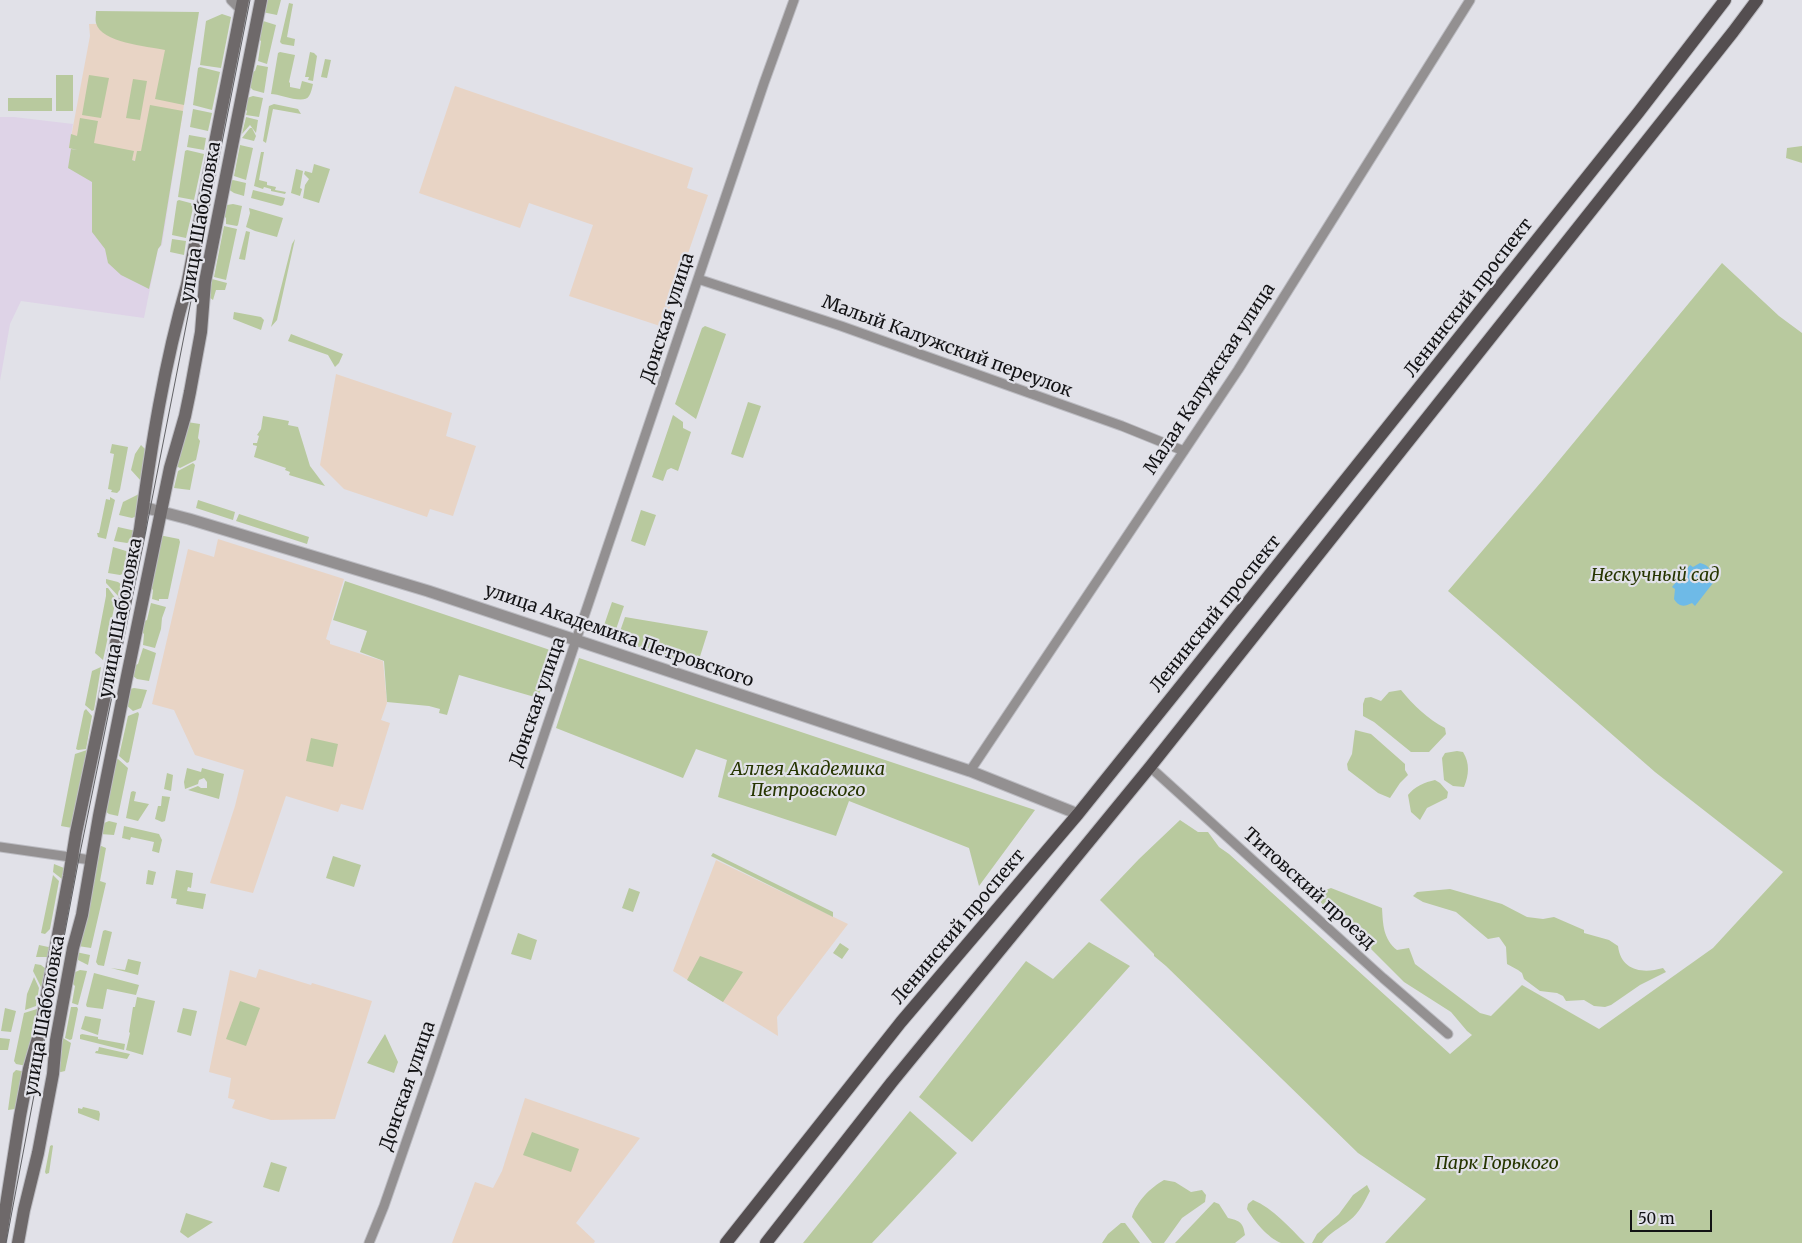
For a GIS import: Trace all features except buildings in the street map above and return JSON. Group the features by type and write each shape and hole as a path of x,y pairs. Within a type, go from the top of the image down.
{"main road":[{"name":"улица Шаболовка","path":"18,1243 42,1134 53,1074 56,1040 160,511 190,392 201,332 205,282 261,0"},
{"name":"Ленинский проспект","path":"726,1243 901,1022 1078,814 1359,464 1660,85 1725,0"},
{"path":"766,1243 892,1082 1150,767 1757,0"},
{"name":"улица Шаболовка","path":"0,1243 29,1069 42,1021 76,833 140,528 175,328 187,285 242,5"}],"street":[{"path":"231,0 242,5"},
{"name":"Донская улица","path":"369,1243 384,1206 432,1067 764,83 794,0"},
{"name":"Малая Калужская улица","path":"970,771 1238,370 1470,0"},
{"name":"Малый Калужский переулок","path":"698,279 850,329 1122,426 1184,451"},
{"name":"улица Академика Петровского","path":"143,507 428,591 970,771 1078,814"},
{"name":"Титовский проезд","path":"1150,767 1383,978 1448,1034"},
{"path":"52,854 66,848 76,833"},
{"path":"0,847 91,860"}],"shaded area":[{"path":"197,22 174,168 69,148 90,36 89,24"},
{"path":"455,86 693,168 687,188 708,195 663,327 569,296 593,225 529,203 520,228 419,193"},
{"path":"0,117 73,124 69,148 174,168 162,245 158,249 144,318 21,301 10,324 0,381"},
{"path":"336,374 452,413 446,436 476,446 453,516 430,509 427,517 344,489 320,465"},
{"path":"218,539 344,579 326,639 330,641 330,644 383,661 387,703 381,720 390,723 363,810 341,804 338,812 286,796 253,893 210,883 235,806 244,770 195,755 174,710 152,704 188,549 214,557"},
{"path":"716,860 848,924 777,1017 778,1036 673,971"},
{"path":"259,969 372,1001 335,1119 271,1120 232,1108 235,1100 228,1098 231,1078 209,1072 230,970 256,978"},
{"path":"525,1098 640,1138 576,1223 595,1241 594,1243 452,1243 475,1182 493,1188 502,1171"}],"green space":[{"path":"264,0 281,0 277,15 262,12"},
{"path":"289,3 293,4 287,37 295,39 294,46 280,42"},
{"path":"96,11 199,12 184,105 155,99 165,50 137,45 106,35 96,23"},
{"path":"222,14 231,17 221,68 200,65 206,21"},
{"path":"260,20 276,25 267,64 258,61 261,41 257,38"},
{"path":"310,52 317,56 313,81 308,80 309,77 305,77"},
{"path":"278,53 295,55 289,82 290,87 300,89 302,81 313,84 310,95 306,98 297,99 271,94"},
{"path":"325,59 331,60 327,78 321,77"},
{"path":"257,65 268,67 264,93 253,90 249,86 249,73 255,71"},
{"path":"198,68 220,72 212,110 193,105"},
{"path":"56,75 73,75 73,111 56,111"},
{"path":"89,75 109,78 101,118 82,115"},
{"path":"133,79 147,81 140,120 126,118"},
{"path":"253,96 263,98 259,117 246,115 247,111 243,107 247,98"},
{"path":"8,98 52,98 52,111 8,111"},
{"path":"274,104 298,109 301,114 273,109 266,143 263,141 269,106"},
{"path":"150,105 183,111 161,245 158,249 149,289 121,275 108,263 105,249 92,232 92,182 68,168 71,149 77,150 69,148 71,134 77,136 80,118 98,121 94,143 134,151 132,160 135,161 137,151 141,151"},
{"path":"193,109 212,113 208,131 190,127"},
{"path":"246,117 258,120 256,133 250,125 242,134"},
{"path":"252,128 256,136 254,141 242,138"},
{"path":"189,135 206,138 204,150 187,147"},
{"path":"240,145 253,148 246,180 234,176"},
{"path":"1802,146 1802,163 1786,158 1787,148"},
{"path":"185,151 204,154 194,200 178,197"},
{"path":"261,152 264,152 259,180 267,182 267,185 276,187 275,190 286,192 285,194 271,191 271,189 264,187 263,189 254,186"},
{"path":"314,164 330,169 319,203 303,198 305,185 309,179 304,174 305,171 312,173"},
{"path":"296,169 303,171 300,196 291,193"},
{"path":"233,180 246,183 244,196 228,189 228,182"},
{"path":"253,190 285,198 283,205 251,198"},
{"path":"177,201 194,204 186,238 172,235"},
{"path":"227,205 242,206 237,226 226,224 226,218 221,213"},
{"path":"249,208 283,218 277,237 246,227 250,213"},
{"path":"224,226 237,229 226,280 214,277"},
{"path":"246,231 250,232 245,260 239,259"},
{"path":"172,239 186,241 184,255 170,252"},
{"path":"295,239 277,320 271,327 292,244"},
{"name":"Нескучный сад","path":"1722,263 1779,316 1802,333 1802,1243 1385,1243 1426,1199 1358,1153 1154,956 1100,900 1180,820 1198,832 1208,832 1219,847 1450,1054 1472,1035 1451,1012 1404,982 1353,931 1334,918 1319,900 1320,892 1331,888 1382,908 1386,936 1392,946 1397,950 1409,948 1415,964 1480,1013 1491,1016 1522,985 1599,1029 1713,948 1783,872 1655,772 1448,591 1542,481"},
{"path":"212,279 227,283 225,290 216,290 213,300 209,297 209,281"},
{"path":"234,312 261,317 264,320 261,330 233,319"},
{"path":"705,326 726,334 696,419 675,404 702,328"},
{"path":"291,334 343,354 339,363 335,367 328,355 288,341"},
{"path":"748,402 761,406 743,458 731,454"},
{"path":"673,415 683,422 683,428 691,432 678,471 671,468 667,470 663,481 652,477"},
{"path":"263,416 289,421 288,425 298,427 310,466 325,486 289,475 290,472 285,470 286,468 254,457 257,446 253,445 253,443 257,443 259,436 257,435 261,429"},
{"path":"187,422 200,424 198,438 200,441 196,460 180,468 174,465"},
{"path":"112,444 128,447 120,490 117,493 111,492 112,490 108,489 114,454 110,453"},
{"path":"141,445 145,449 141,481 131,470 135,454"},
{"path":"193,463 195,465 190,490 174,488 178,471"},
{"path":"139,494 137,516 132,518 119,515 123,502"},
{"path":"110,497 115,500 106,539 98,537 97,533 99,533 106,499 110,500"},
{"path":"198,500 235,512 233,520 196,508"},
{"path":"641,510 656,515 645,546 631,541"},
{"path":"239,514 309,537 307,544 236,521"},
{"path":"118,527 136,531 133,540 127,543 114,541"},
{"path":"159,535 179,539 180,542 168,599 159,599 159,601 152,599 153,590 149,586"},
{"path":"113,547 126,551 130,555 127,572 120,575 108,573"},
{"path":"106,579 122,585 122,596 119,597 106,583"},
{"path":"345,581 553,651 538,698 459,675 447,715 439,713 440,709 429,706 387,702 384,661 360,652 367,631 333,620"},
{"path":"106,588 116,599 103,660 95,653"},
{"path":"612,602 624,606 613,638 601,634"},
{"path":"151,603 166,607 155,648 143,645 144,634 140,630 142,622 147,620"},
{"path":"625,617 708,631 697,666 617,640"},
{"path":"143,648 156,653 149,681 137,679 133,676 133,666 138,664"},
{"name":"Аллея Академика Петровского","path":"579,658 1035,810 979,886 969,848 849,801 836,836 718,797 727,760 696,749 683,778 556,728"},
{"path":"101,667 94,710 92,711 85,705 92,671"},
{"path":"130,689 147,690 141,708 133,711 125,704"},
{"path":"1401,690 1421,711 1445,728 1446,734 1429,752 1411,752 1374,722 1363,716 1365,698 1371,697 1381,701 1389,692"},
{"path":"86,709 92,716 86,749 78,750 76,749"},
{"path":"138,712 129,762 127,763 119,756 128,716"},
{"path":"1355,730 1371,734 1405,764 1405,770 1408,775 1390,798 1378,793 1348,770 1347,764 1352,754"},
{"path":"311,738 338,744 333,767 306,761"},
{"path":"87,750 72,828 61,826 75,754"},
{"path":"1463,752 1468,765 1468,774 1464,787 1453,786 1444,780 1442,758 1445,753"},
{"path":"118,759 128,768 118,816 105,811 113,760"},
{"path":"187,768 201,772 202,768 224,774 219,799 188,790 198,786 207,788 207,782 204,778 199,780 198,784 185,789 184,782"},
{"path":"167,773 173,775 171,791 164,789"},
{"path":"1435,780 1448,792 1447,798 1427,808 1420,820 1411,812 1408,795 1420,785"},
{"path":"131,792 136,792 134,801 149,804 138,821 126,818"},
{"path":"162,796 170,797 165,821 162,822 155,819 158,806 161,806"},
{"path":"109,821 117,823 114,835 100,834 104,823"},
{"path":"124,826 159,834 162,840 159,853 152,851 154,842 131,837 130,840 122,838"},
{"path":"99,845 106,848 100,881 106,883 91,948 78,946"},
{"path":"713,853 833,912 833,917 711,856"},
{"path":"333,856 361,865 354,887 326,878"},
{"path":"54,864 64,868 66,878 62,879 53,872"},
{"path":"148,870 156,872 153,885 146,884"},
{"path":"176,870 193,873 191,888 188,887 187,891 206,894 203,909 176,904 177,899 171,898"},
{"path":"53,875 59,881 50,929 45,934 41,933"},
{"path":"629,888 640,892 633,912 622,908"},
{"path":"1450,889 1502,904 1527,917 1543,919 1554,917 1584,930 1584,933 1609,940 1618,946 1623,961 1634,969 1648,971 1663,968 1666,972 1640,985 1605,1007 1594,1006 1584,1000 1566,1001 1563,996 1557,993 1540,991 1524,979 1522,973 1507,964 1506,947 1499,937 1488,939 1456,912 1423,902 1413,896 1417,892"},
{"path":"103,931 112,932 104,966 98,965 96,962"},
{"path":"518,933 537,940 531,960 511,954"},
{"path":"1089,942 1130,966 972,1142 919,1097 1026,961 1053,979"},
{"path":"840,943 849,949 842,959 833,953"},
{"path":"39,945 53,948 48,957 36,957"},
{"path":"76,952 90,955 88,965 78,960"},
{"path":"700,956 743,972 723,1002 687,980"},
{"path":"128,959 141,962 138,975 111,968 125,970"},
{"path":"35,964 41,965 46,969 45,985 41,987 33,971"},
{"path":"80,970 87,971 78,1005 72,1003 75,986 70,981 73,973"},
{"path":"94,973 139,985 136,995 107,989 103,1009 87,1007"},
{"path":"34,977 39,988 36,1006 25,1010 27,994"},
{"path":"137,997 155,1001 143,1055 126,1050 133,1007 135,1007"},
{"path":"240,1001 260,1008 246,1046 226,1039"},
{"path":"71,1007 77,1007 78,1009 72,1039 70,1040 65,1038"},
{"path":"5,1008 16,1011 11,1032 1,1031"},
{"path":"183,1008 197,1011 191,1036 177,1032"},
{"path":"37,1009 40,1012 27,1066 16,1064 14,1061 24,1013"},
{"path":"85,1016 101,1019 98,1035 81,1029"},
{"path":"82,1034 125,1044 124,1050 80,1039"},
{"path":"385,1034 398,1062 394,1073 367,1063"},
{"path":"0,1038 10,1039 8,1050 0,1050"},
{"path":"63,1038 71,1043 65,1071 61,1072 56,1071 60,1040"},
{"path":"99,1047 130,1054 127,1059 95,1053"},
{"path":"16,1070 26,1072 18,1107 8,1110 13,1073"},
{"path":"83,1107 99,1111 99,1121 78,1113 78,1108 82,1109"},
{"path":"910,1111 957,1153 872,1243 803,1243"},
{"path":"532,1132 579,1149 571,1172 523,1155"},
{"path":"52,1145 49,1173 46,1174 50,1146"},
{"path":"271,1162 287,1167 279,1192 263,1187"},
{"path":"1164,1180 1175,1182 1191,1192 1202,1190 1206,1195 1205,1202 1182,1218 1164,1243 1152,1243 1132,1217 1137,1206 1145,1196"},
{"path":"1367,1185 1370,1191 1362,1207 1353,1217 1331,1233 1322,1243 1312,1243 1317,1234 1339,1214 1353,1195"},
{"path":"1253,1200 1274,1213 1305,1243 1281,1243 1266,1233 1247,1209 1248,1204"},
{"path":"1214,1202 1219,1204 1228,1218 1240,1223 1245,1235 1235,1243 1175,1243"},
{"path":"186,1213 213,1222 188,1238 180,1232"},
{"path":"1121,1223 1125,1223 1140,1243 1102,1243 1108,1234"}],"water":[{"path":"1700,563 1710,569 1709,580 1713,583 1695,606 1692,603 1684,606 1680,605 1674,599 1675,589 1672,587 1690,565 1693,567"}],"tram line":[{"path":"6,1243 79,858 146,530 250,0"}],"park label":[{"name":"Парк Горького","path":"1497,1164"}]}
